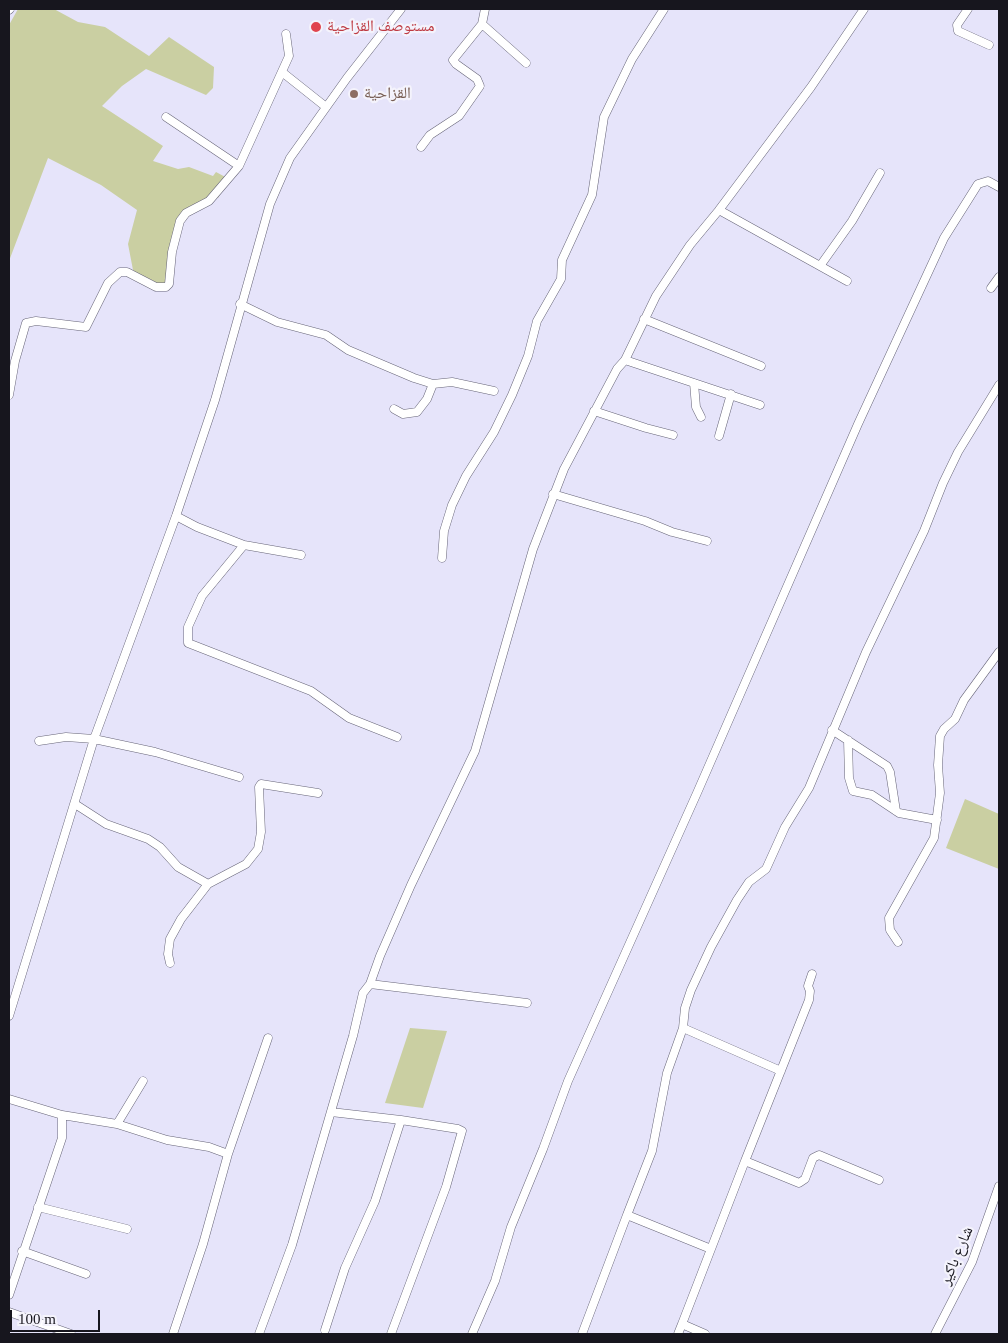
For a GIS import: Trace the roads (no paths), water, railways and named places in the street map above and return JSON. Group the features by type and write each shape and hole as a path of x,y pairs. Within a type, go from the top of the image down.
{"street":[{"path":"9,1014 94,738 176,516 215,400 240,304 270,204 290,158 326,107 401,9"},
{"path":"421,147 430,135 459,116 480,86 478,79 453,60 482,24 485,9"},
{"path":"442,558 444,531 452,505 466,476 494,432 512,395 538,321 561,278 562,260 592,194 599,139 611,100 632,59 664,9"},
{"path":"259,1334 292,1246 363,993 370,984 410,885 475,750 533,550 553,494 594,410 617,370 625,360 656,296 690,245 719,210 811,87 864,9"},
{"path":"968,9 957,25 958,30 989,45"},
{"path":"482,24 526,63"},
{"path":"9,395 15,361 26,323 36,321 86,327 108,283 120,272 127,272 161,288 169,284 172,252 180,221 186,213 209,201 239,166 290,56 286,34"},
{"path":"282,72 326,107"},
{"path":"166,116 239,166"},
{"path":"820,266 852,222 880,173"},
{"path":"472,1334 495,1281 512,1227 568,1081 882,373 944,238 975,188 982,181 988,181 999,187"},
{"path":"719,210 847,281"},
{"path":"991,288 999,277"},
{"path":"240,304 276,322 326,335 348,350 414,378 433,384 452,382 494,391"},
{"path":"644,319 761,366"},
{"path":"625,360 760,405"},
{"path":"694,383 696,407 701,416"},
{"path":"394,409 409,415 417,412 427,399 433,384"},
{"path":"582,1334 652,1150 667,1072 683,1028 685,1008 711,947 742,891 769,864 785,827 816,773 832,730 958,452 999,385"},
{"path":"719,436 731,394"},
{"path":"594,410 646,428 674,435"},
{"path":"553,494 645,521 672,532 707,541"},
{"path":"176,516 197,527 244,545 301,555"},
{"path":"244,545 202,596 188,627 188,643 311,691 348,718 397,737"},
{"path":"898,942 890,930 889,918 932,844 940,799 938,757 940,736 955,718 964,700 999,652"},
{"path":"832,730 887,766 890,772 896,811"},
{"path":"40,741 66,737 94,738 155,752 239,777"},
{"path":"848,740 848,772 853,791 872,795 896,811 936,820"},
{"path":"170,963 168,954 170,939 181,919 208,884 246,864 258,849 261,832 259,787 261,784 318,793"},
{"path":"75,804 106,824 148,839 160,847 178,867 208,884"},
{"path":"678,1334 809,1000 810,992 808,986 812,974"},
{"path":"370,984 528,1003"},
{"path":"683,1028 782,1071"},
{"path":"173,1334 203,1244 228,1154 268,1038"},
{"path":"116,1124 143,1081"},
{"path":"9,1099 62,1116 116,1124 167,1140 209,1147 228,1154"},
{"path":"331,1112 401,1120 462,1131 446,1187 391,1334"},
{"path":"9,1295 22,1251 62,1138 62,1116"},
{"path":"325,1330 345,1268 375,1201 401,1120"},
{"path":"746,1161 799,1183 805,1180 813,1158 819,1155 879,1180"},
{"name":"شارع باكير","path":"935,1334 972,1262 999,1186"},
{"path":"38,1207 127,1229"},
{"path":"627,1215 711,1249"},
{"path":"22,1251 86,1274"},
{"path":"9,1312 71,1334"},
{"path":"682,1324 705,1334"}],"place":[{"name":"مستوصف القزاحية","path":"316,27"},
{"name":"القزاحية","path":"354,94"}]}
